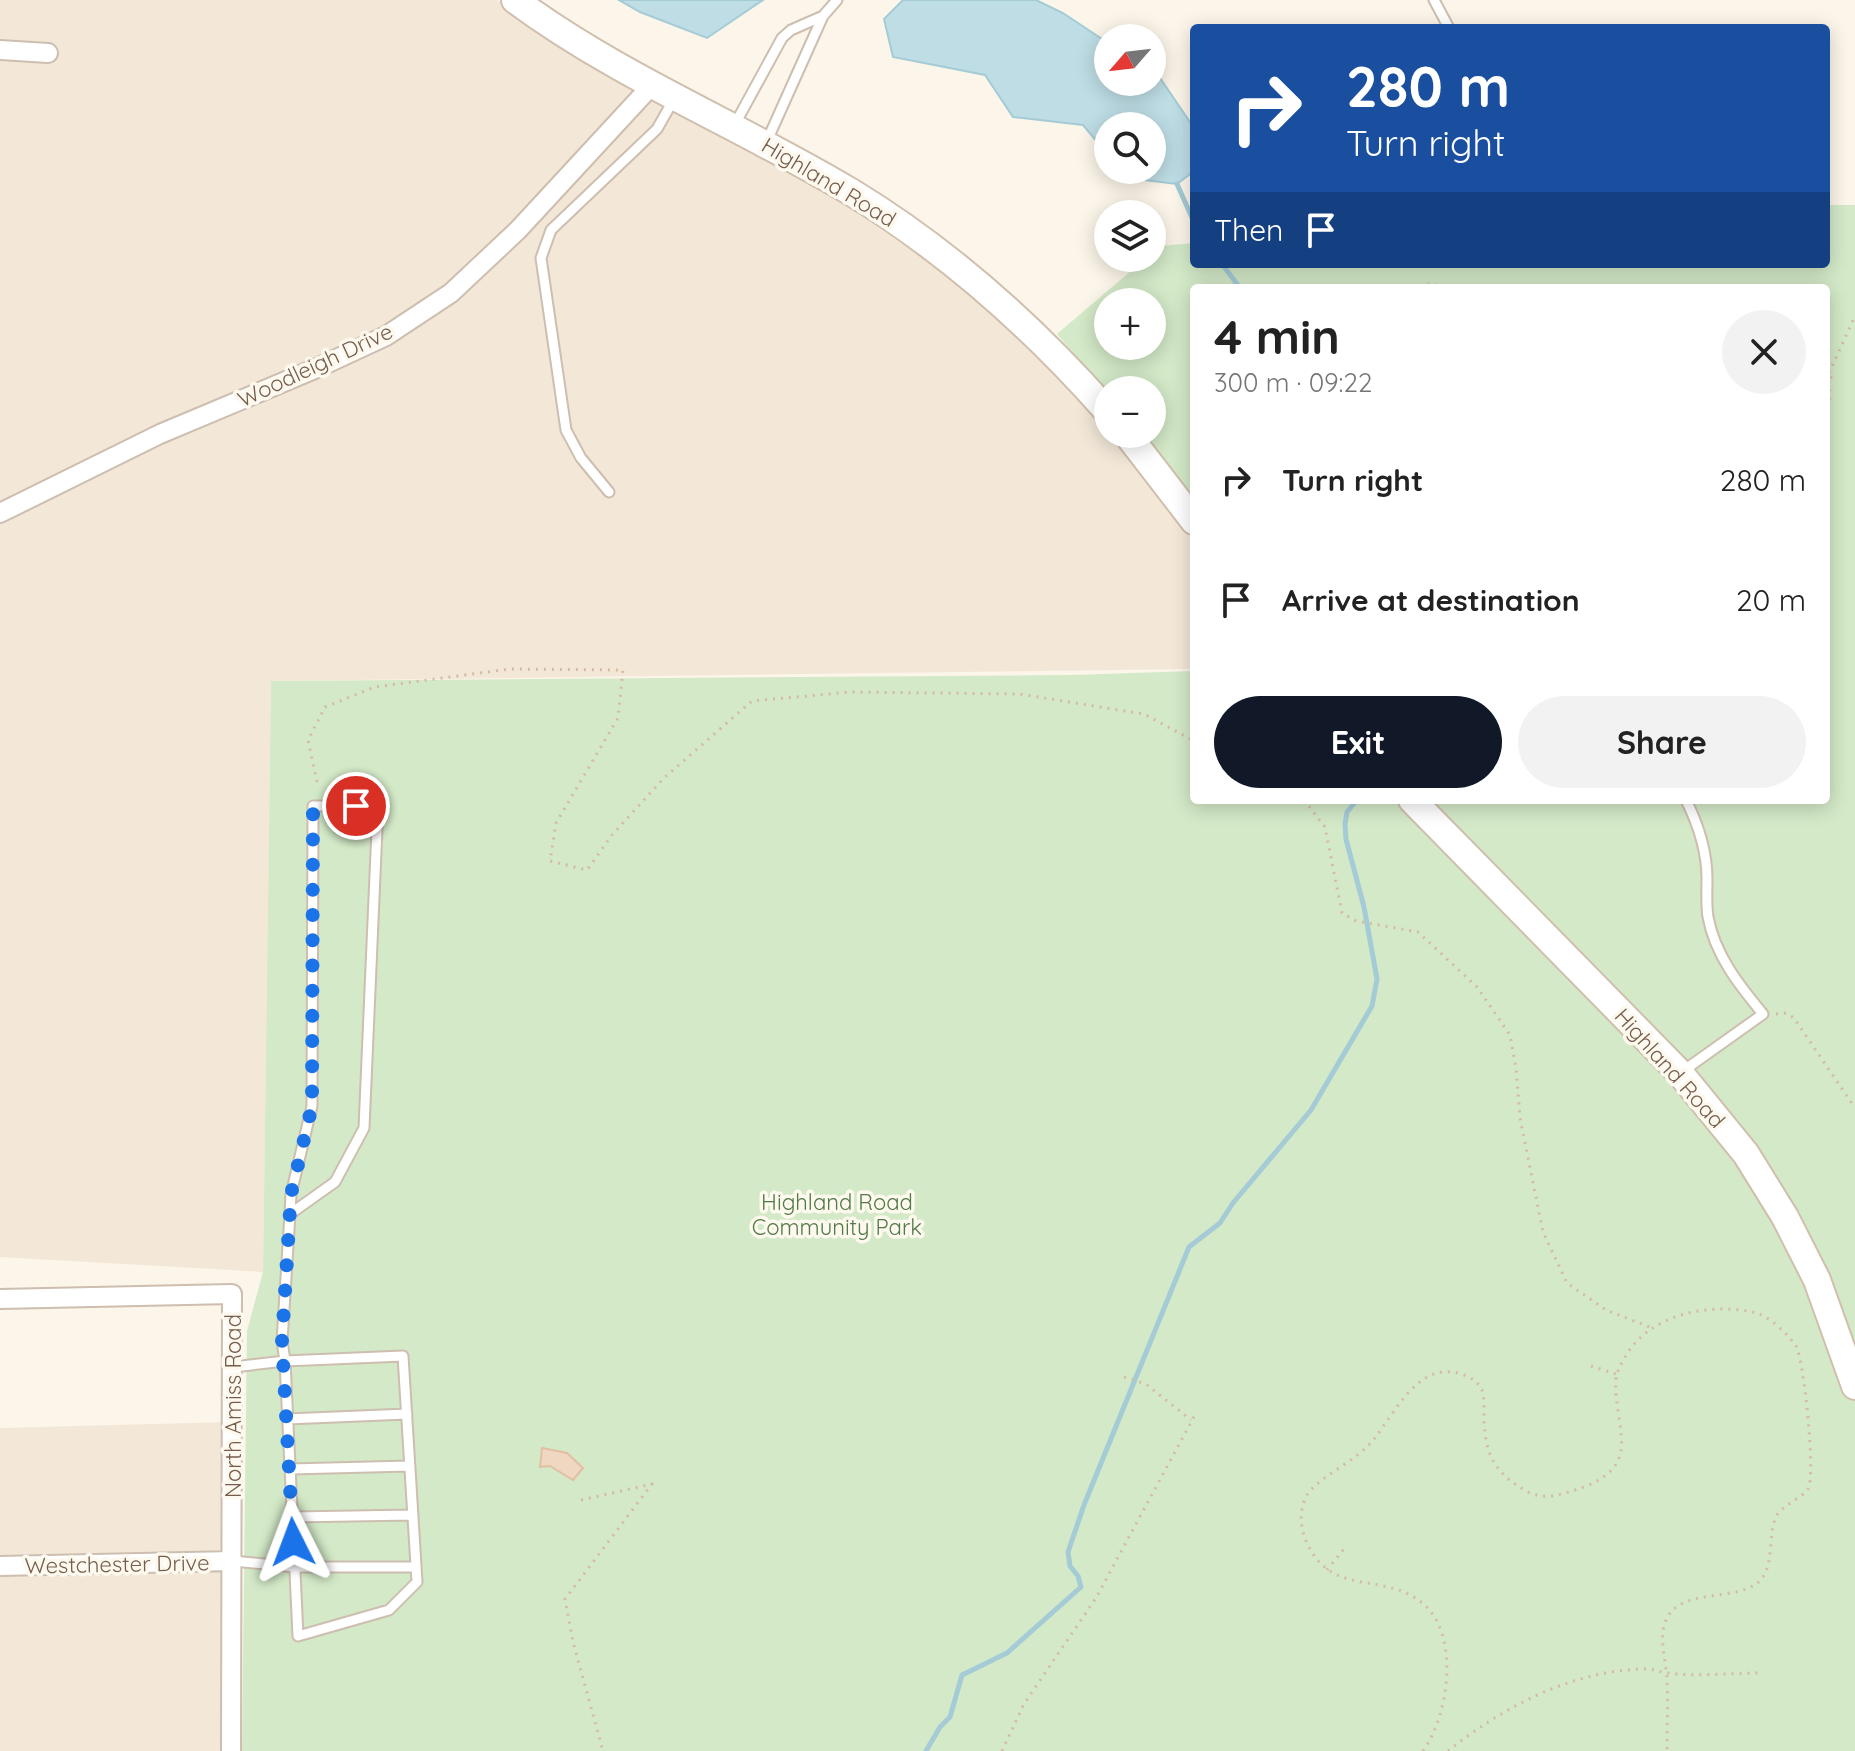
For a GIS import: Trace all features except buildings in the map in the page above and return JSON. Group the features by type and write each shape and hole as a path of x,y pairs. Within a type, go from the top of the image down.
{"street":[{"name":"Highland Road","path":"515,0 577,42 854,194 942,254 1033,333 1094,397"},
{"path":"0,50 48,53"},
{"name":"Woodleigh Drive","path":"0,513 160,434 386,336 451,293 664,90"},
{"path":"1138,448 1190,516"},
{"name":"Highland Road","path":"1416,804 1680,1073 1746,1154 1785,1217 1817,1280 1855,1386"},
{"name":"North Amiss Road","path":"0,1299 232,1294 231,1751"},
{"name":"Westchester Drive","path":"0,1566 233,1561"}],"lane":[{"path":"766,143 823,16 837,0"},
{"path":"1434,0 1447,24"},
{"path":"734,126 782,38 791,30 823,16"},
{"path":"609,492 581,458 566,430 541,258 551,230 657,129 664,90"},
{"path":"1680,1073 1763,1014 1727,966 1715,941 1708,917 1706,857 1688,804"},
{"path":"233,1367 285,1361 403,1356 417,1582 389,1610 298,1636 285,1361 282,1341 291,1194 312,1106 313,806 378,806 364,1128 335,1182 290,1214"},
{"path":"287,1419 407,1414"},
{"path":"290,1469 410,1466"},
{"path":"292,1517 413,1515"},
{"path":"233,1561 295,1567 416,1567"}],"path":[{"path":"1830,369 1855,316"},
{"path":"317,782 308,740 325,707 375,687 510,669 623,670 618,718 556,823 550,861 587,870 612,835 664,778 752,701 850,692 1019,694 1144,714 1190,739"},
{"path":"1307,804 1325,827 1342,913 1356,921 1418,932 1477,987 1510,1035 1520,1118 1543,1232 1567,1283 1606,1310 1652,1328"},
{"path":"1763,1014 1786,1013 1794,1018 1855,1108"},
{"path":"1423,1751 1439,1723 1446,1688 1444,1645 1435,1619 1421,1602 1405,1594 1378,1585 1342,1579 1327,1570 1311,1551 1301,1529 1301,1512 1315,1485 1359,1456 1420,1381 1443,1371 1451,1371 1477,1382 1484,1403 1487,1445 1498,1472 1537,1496 1551,1497 1591,1485 1611,1471 1621,1450 1616,1374 1641,1335 1682,1313 1724,1310 1757,1312 1773,1323 1798,1349 1813,1462 1809,1488 1777,1515 1763,1577 1742,1591 1700,1597 1686,1603 1674,1610 1665,1621 1663,1652 1667,1673 1667,1751"},
{"path":"1591,1366 1616,1374"},
{"path":"1124,1377 1146,1384 1192,1421"},
{"path":"1002,1751 1024,1704 1096,1598 1196,1413"},
{"path":"581,1500 652,1484 565,1599 573,1642 603,1751"},
{"path":"1327,1570 1344,1549"},
{"path":"1448,1751 1508,1710 1566,1685 1648,1668 1667,1673 1760,1673"}],"shaded area":[{"path":"0,0 497,0 528,22 813,184 943,271 1024,338 1091,408 1094,412 1094,448 1122,448 1190,537 1190,669 271,681 263,1272 0,1257"},
{"path":"230,1422 227,1751 0,1751 0,1428"}],"green space":[{"name":"Highland Road Community Park","path":"1830,205 1855,205 1855,1751 242,1751 247,1331 263,1272 271,681 1073,675 1190,671 1190,804 1830,804 1830,284 1190,284 1190,492 1154,448 1166,448 1166,376 1094,377 1057,334 1094,302 1094,360 1166,360 1166,288 1111,288 1130,272 1166,272 1166,245 1190,243 1190,268 1830,268"}],"water":[{"path":"619,0 763,0 707,38 640,12"},
{"path":"903,0 1036,0 1094,34 1094,96 1166,96 1166,87 1190,122 1190,174 1177,184 1166,183 1166,112 1094,112 1094,138 1083,125 1013,117 985,75 893,57 884,19"}],"waterway":[{"path":"1177,184 1190,213"},
{"path":"1225,268 1237,284"},
{"path":"926,1751 940,1727 950,1717 962,1675 1007,1653 1081,1587 1078,1576 1070,1566 1068,1552 1084,1505 1189,1247 1220,1223 1233,1203 1311,1110 1372,1006 1377,979 1364,907 1346,839 1347,812 1354,804"}],"route":[{"path":"293,1542 282,1341 291,1194 312,1106 313,806 356,806"}]}
